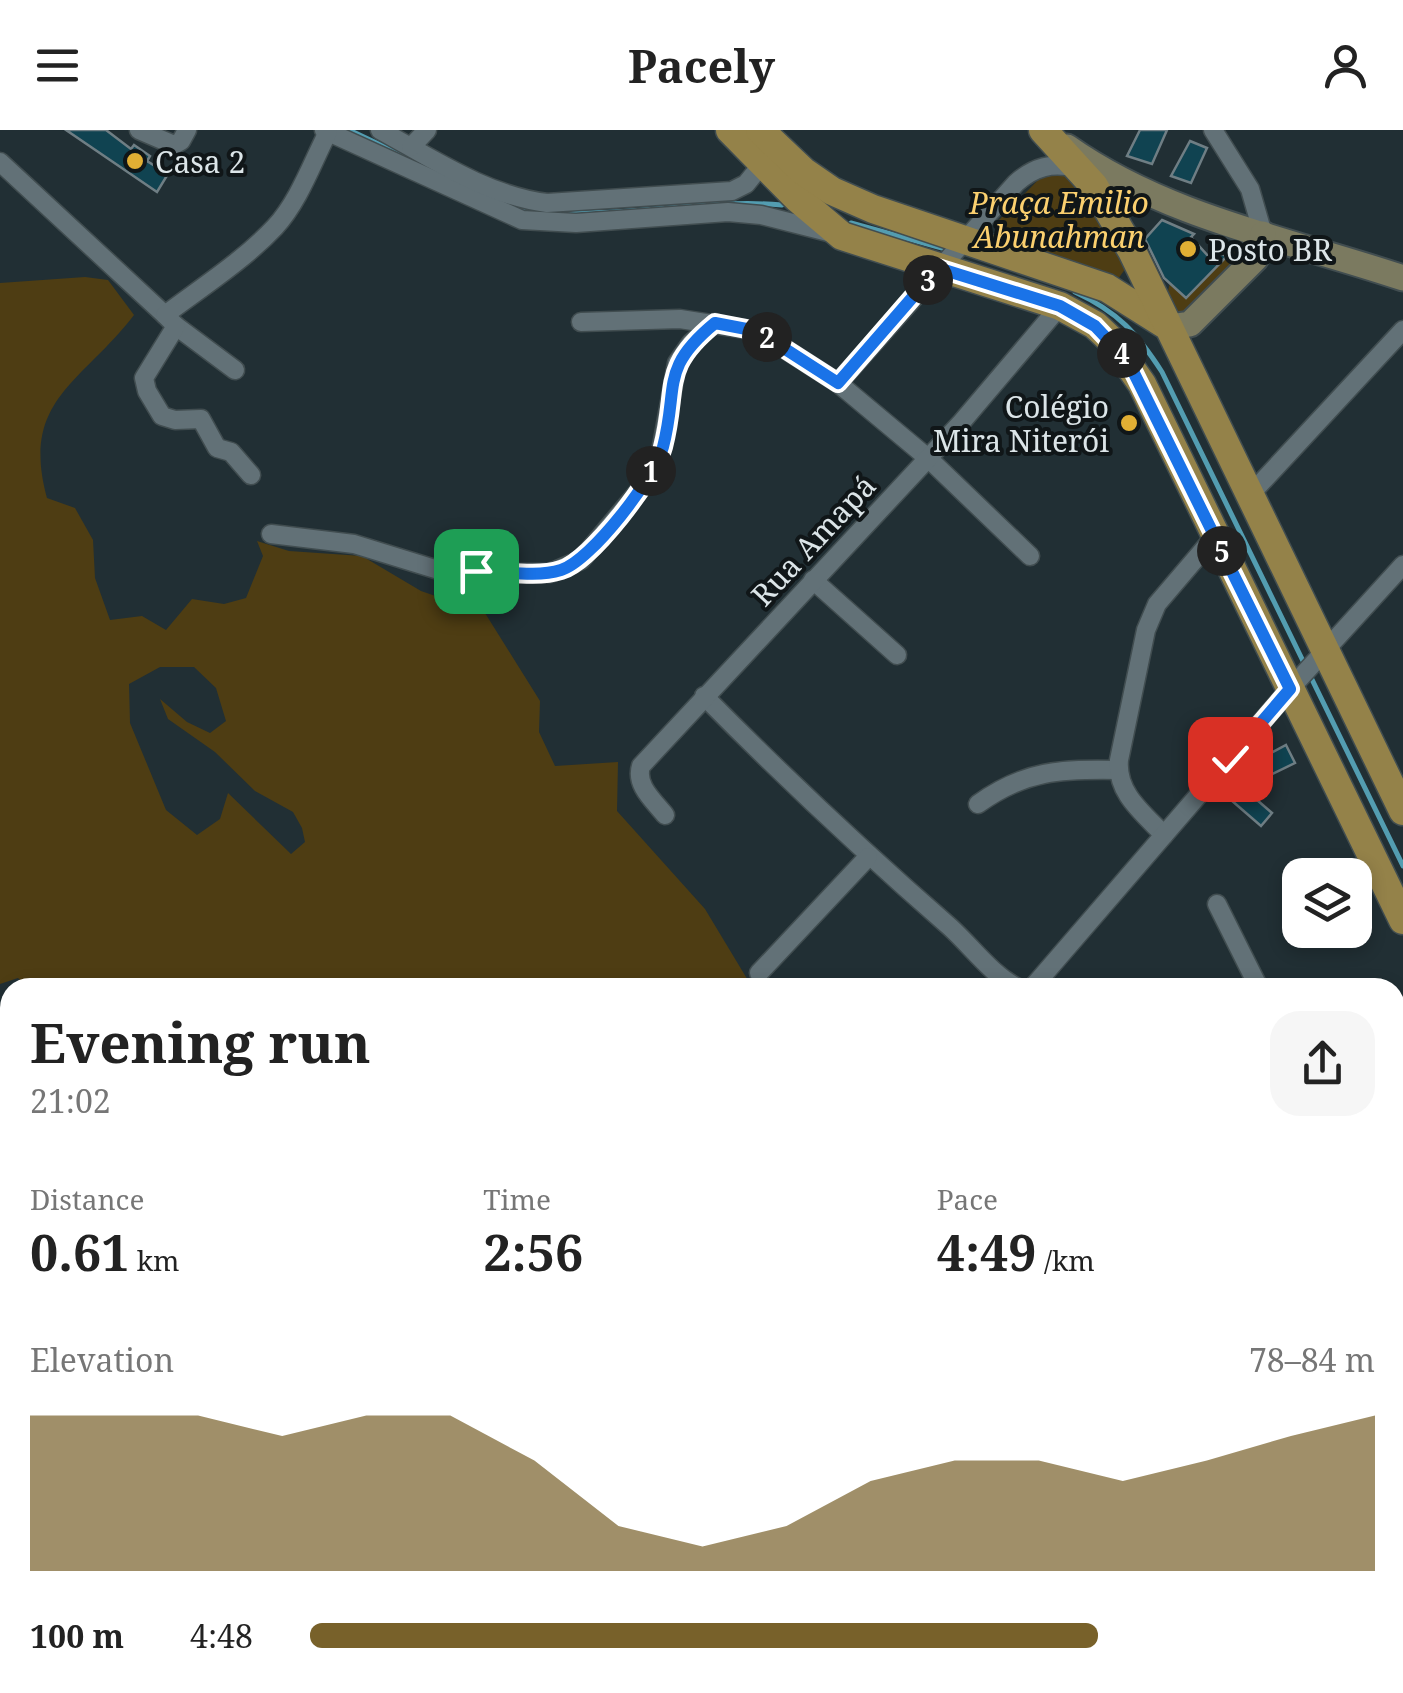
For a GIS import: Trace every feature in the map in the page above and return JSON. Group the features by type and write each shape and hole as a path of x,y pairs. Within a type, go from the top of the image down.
{"main road":[{"path":"730,130 842,236 1060,306 1095,326 1128,361 1214,536 1296,683 1403,920"},
{"path":"760,130 803,171 832,190 873,209 1106,288 1158,319 1190,324 1255,259 1263,234"},
{"path":"1044,131 1114,178 1171,204 1403,278"},
{"path":"1044,131 1087,178 1132,252 1158,319 1248,497 1320,657 1403,811"},
{"path":"966,240 985,270 1004,288"},
{"path":"1106,288 1129,276 1132,252"}],"street":[{"path":"139,130 174,146 187,130"},
{"path":"380,130 501,192 547,203 732,191 746,184 763,163"},
{"path":"411,147 427,130"},
{"path":"1213,130 1250,189 1263,234"},
{"path":"252,474 231,452 218,448 201,419 162,416 147,392 147,370 171,320 277,225 294,200 327,131 522,220 576,223 728,212 760,215 842,236"},
{"path":"0,162 171,320 235,370"},
{"path":"838,383 938,268 1028,173 1061,164 1087,178"},
{"name":"Rua Amapá","path":"665,815 641,784 638,772 704,696 928,459 1060,306"},
{"path":"581,322 680,318 757,331 838,383 928,459 1030,556"},
{"path":"271,534 354,544 448,573 564,570 581,560 638,492 660,457 678,363 691,343 715,323"},
{"path":"1248,497 1403,330"},
{"path":"1164,835 1128,797 1118,770 1146,630 1157,604 1214,536"},
{"path":"1041,978 1296,683 1403,566"},
{"path":"813,580 897,656"},
{"path":"704,696 868,856 967,942 1002,978"},
{"path":"978,804 998,790 1036,774 1061,769 1118,770"},
{"path":"759,973 868,856"},
{"path":"1217,904 1253,978"}],"green space":[{"name":"Praça Emilio Abunahman","path":"1056,173 1074,176 1128,265 1118,279 998,238 997,222 1038,180"},
{"path":"1215,239 1241,249 1240,261 1184,312 1178,311 1168,291 1170,283 1186,298 1228,256 1210,247"},
{"path":"85,277 108,280 134,315 61,395 42,438 41,465 47,498 75,508 93,540 95,578 110,620 142,616 166,630 192,599 224,604 246,598 263,556 257,541 289,551 362,556 421,591 485,613 540,701 539,732 555,766 618,762 617,811 705,909 747,978 18,978 0,978 0,283","holes":["160,667 194,667 216,688 226,721 210,733 187,722 160,699 168,719 215,752 255,791 293,812 305,842 291,854 228,793 220,819 197,835 166,810 130,723 129,684"]}],"building":[{"path":"66,130 106,130 131,149 134,145 150,156 147,161 168,174 157,192"},
{"path":"1140,130 1167,130 1152,164 1127,156"},
{"path":"1190,141 1207,148 1191,183 1171,176"},
{"path":"1162,220 1194,234 1191,237 1209,257 1214,252 1227,256 1186,298 1164,278 1145,239"},
{"path":"1286,745 1295,763 1260,780 1252,763"},
{"path":"1234,780 1272,813 1261,826 1223,793"}],"waterway":[{"path":"349,130 423,165"},
{"path":"505,204 572,213 782,205"},
{"path":"851,223 942,248"},
{"path":"1075,292 1125,325 1162,372 1403,866"}],"place":[{"name":"Casa 2","path":"135,161"},
{"name":"Posto BR","path":"1188,249"},
{"name":"Colégio Mira Niterói","path":"1129,423"}],"route":[{"path":"476,571 550,573 581,560 638,492 660,457 678,363 691,343 715,323 757,331 838,383 938,268 1060,306 1095,326 1112,342 1142,384 1290,689 1230,759"}]}
